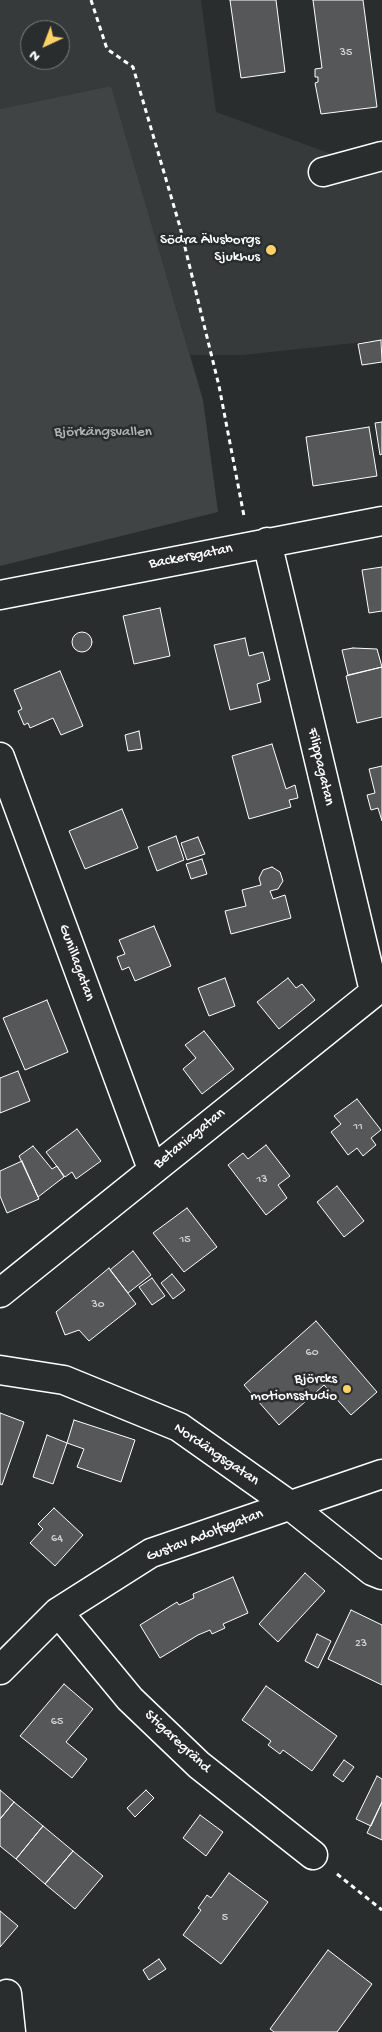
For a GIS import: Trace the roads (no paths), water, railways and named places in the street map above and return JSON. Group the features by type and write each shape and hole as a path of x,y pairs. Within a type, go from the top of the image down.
{"street":[{"path":"323,172 382,156"},
{"name":"Backersgatan","path":"0,595 382,521"},
{"name":"Filippagatan","path":"258,544 378,989"},
{"name":"Gunillagatan","path":"0,757 152,1169"},
{"name":"Betaniagatan","path":"0,1293 378,989"},
{"name":"Nordängsgatan","path":"0,1370 64,1380 179,1427 288,1504 372,1571 382,1575"},
{"name":"Gustav Adolfsgatan","path":"0,1670 58,1612 151,1553 288,1504 382,1474"},
{"name":"Stigaregränd","path":"58,1612 130,1699 199,1764 313,1854"},
{"path":"7,1994 11,2032"}],"place":[{"name":"Södra Älvsborgs Sjukhus","path":"271,250"},
{"name":"Björcks motionsstudio","path":"347,1389"}],"park label":[{"name":"Björkängsvallen","path":"103,433"}]}
